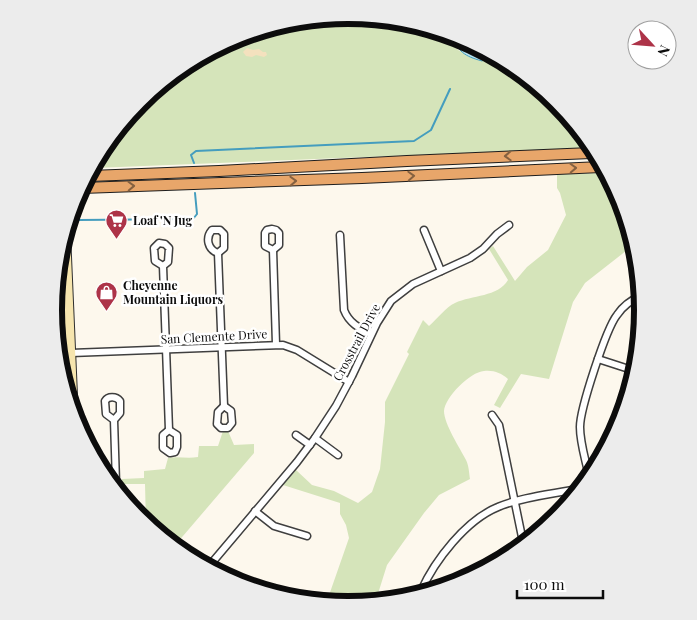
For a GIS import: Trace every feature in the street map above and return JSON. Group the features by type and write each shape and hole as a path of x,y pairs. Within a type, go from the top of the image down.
{"highway":[{"path":"96,176 588,153"},
{"path":"90,188 596,167"}],"main road":[{"path":"67,262 72,385"}],"street":[{"name":"Crosstrail Drive","path":"213,562 310,445 329,417 386,307 413,284 470,258 510,225"},
{"path":"424,230 441,271"},
{"path":"340,235 344,310 355,326 371,334"},
{"path":"272,250 276,344"},
{"path":"218,253 224,406"},
{"path":"163,266 169,430"},
{"path":"587,468 580,425 598,359 609,329 618,313 634,299"},
{"name":"San Clemente Drive","path":"71,353 276,344 297,350 348,382"},
{"path":"598,359 628,369"},
{"path":"492,415 499,425 522,538"},
{"path":"114,420 115,476"},
{"path":"296,435 310,445"},
{"path":"314,438 338,455"},
{"path":"424,586 438,563 472,522 496,508 514,502 571,490"},
{"path":"255,511 274,526 306,536"}],"green space":[{"path":"330,24 367,24 404,29 441,39 455,45 458,50 482,61 486,59 508,72 537,95 564,121 585,148 101,168 110,151 133,121 160,95 189,72 222,53 256,39 293,29"},
{"path":"599,173 620,218 628,249 585,283 573,302 549,379 521,374 500,408 494,405 508,379 500,374 491,371 478,372 465,380 453,392 445,405 444,411 449,429 467,462 470,479 439,495 424,513 387,565 378,595 329,596 349,538 346,525 340,514 340,503 283,485 296,470 312,485 334,491 358,503 372,492 380,469 385,402 409,354 407,352 423,320 429,326 455,303 491,293 504,286 508,280 489,249 493,246 515,281 527,267 548,250 566,215 557,188 557,174"},
{"path":"223,431 228,431 234,445 254,444 254,453 179,541 146,512 145,484 122,484 122,479 144,478 144,471 165,469 168,458 198,457 199,446 218,446"}],"sand":[{"path":"247,48 259,49 266,52 267,55 264,57 256,55 252,57 246,56 243,52"}],"water":[{"path":"456,46 486,59 482,61 466,55"}],"waterway":[{"path":"194,163 191,155 196,151 414,141 431,130 450,89"},
{"path":"79,220 193,219 197,214 195,193"}],"place":[{"name":"Loaf 'N Jug","path":"117,239"},
{"name":"Cheyenne Mountain Liquors","path":"107,311"}]}
